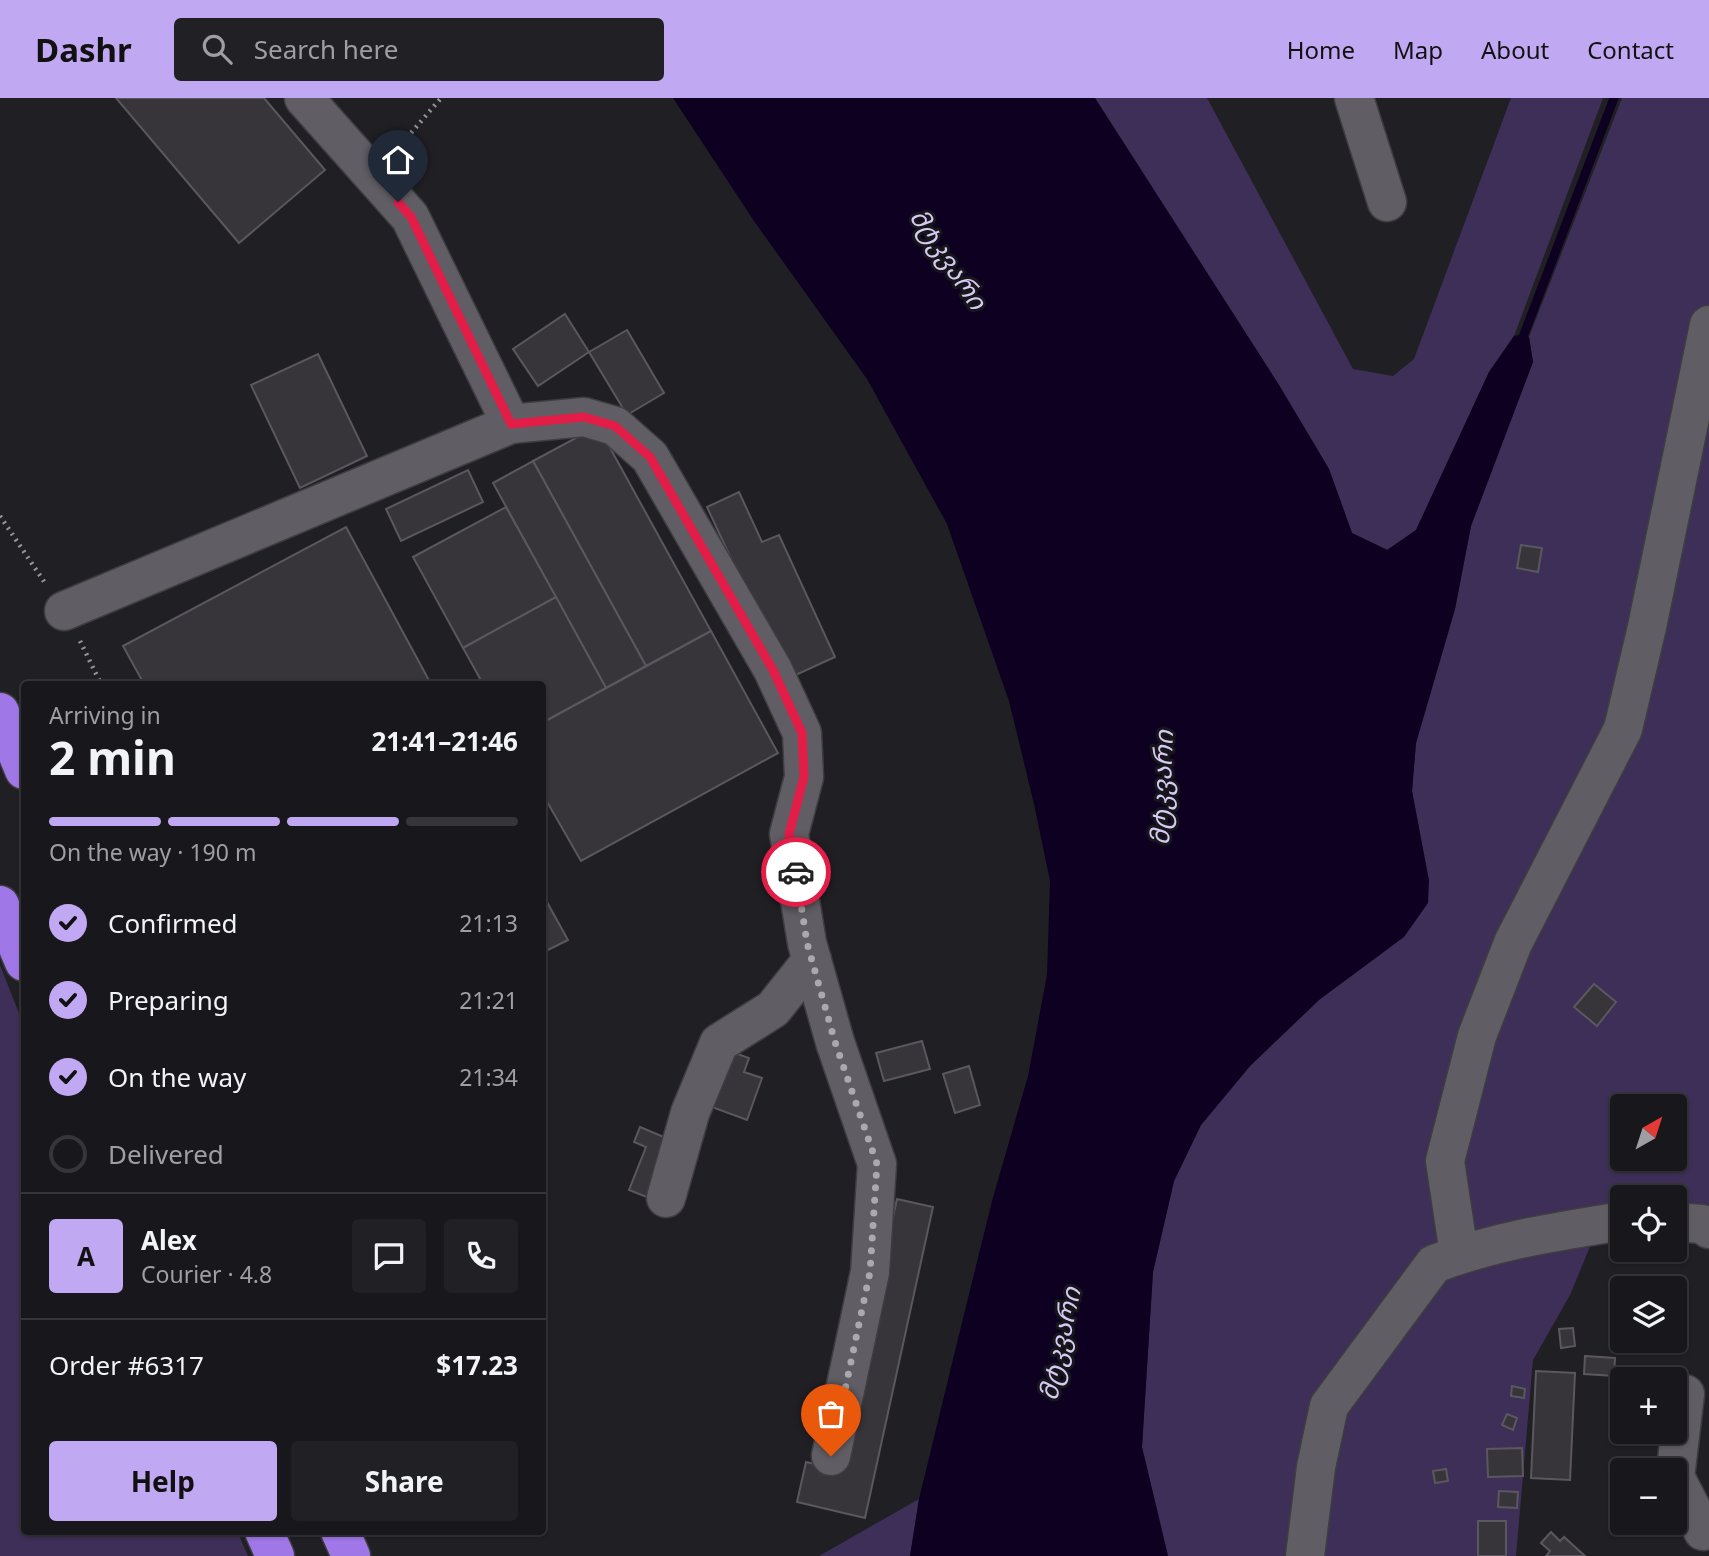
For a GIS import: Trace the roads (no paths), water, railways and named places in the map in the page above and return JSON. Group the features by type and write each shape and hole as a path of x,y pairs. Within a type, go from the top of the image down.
{"highway":[{"path":"0,712 21,763"},
{"path":"0,905 21,954"},
{"path":"266,1535 275,1556"},
{"path":"342,1535 351,1556"}],"street":[{"path":"303,98 411,217 511,424"},
{"path":"1354,98 1387,202"},
{"path":"1459,1254 1446,1161 1477,1036 1513,943 1623,729 1647,628 1709,325"},
{"path":"64,611 511,424 584,417 615,426 650,457 773,670 802,733 804,777 789,834 812,960 835,1042 877,1164 870,1272 831,1456"},
{"path":"666,1198 690,1113 719,1043 772,1009 812,960"},
{"path":"1305,1556 1316,1468 1329,1406 1434,1264 1459,1254 1553,1232 1610,1223"},
{"path":"1687,1223 1702,1224 1709,1229"},
{"path":"1679,1444 1675,1477 1703,1531 1709,1530"}],"water":[{"name":"მტკვარი","path":"673,98 1095,98 1279,385 1329,469 1352,533 1387,550 1416,530 1489,372 1514,336 1524,334 1529,337 1533,362 1471,526 1455,609 1416,743 1412,791 1429,881 1428,903 1404,937 1319,1000 1250,1066 1201,1125 1174,1181 1153,1272 1142,1447 1168,1556 910,1556 919,1499 955,1351 992,1201 1028,1076 1047,975 1050,881 1009,701 947,524 867,379 754,221"}],"waterway":[{"path":"1520,345 1614,98"}]}
